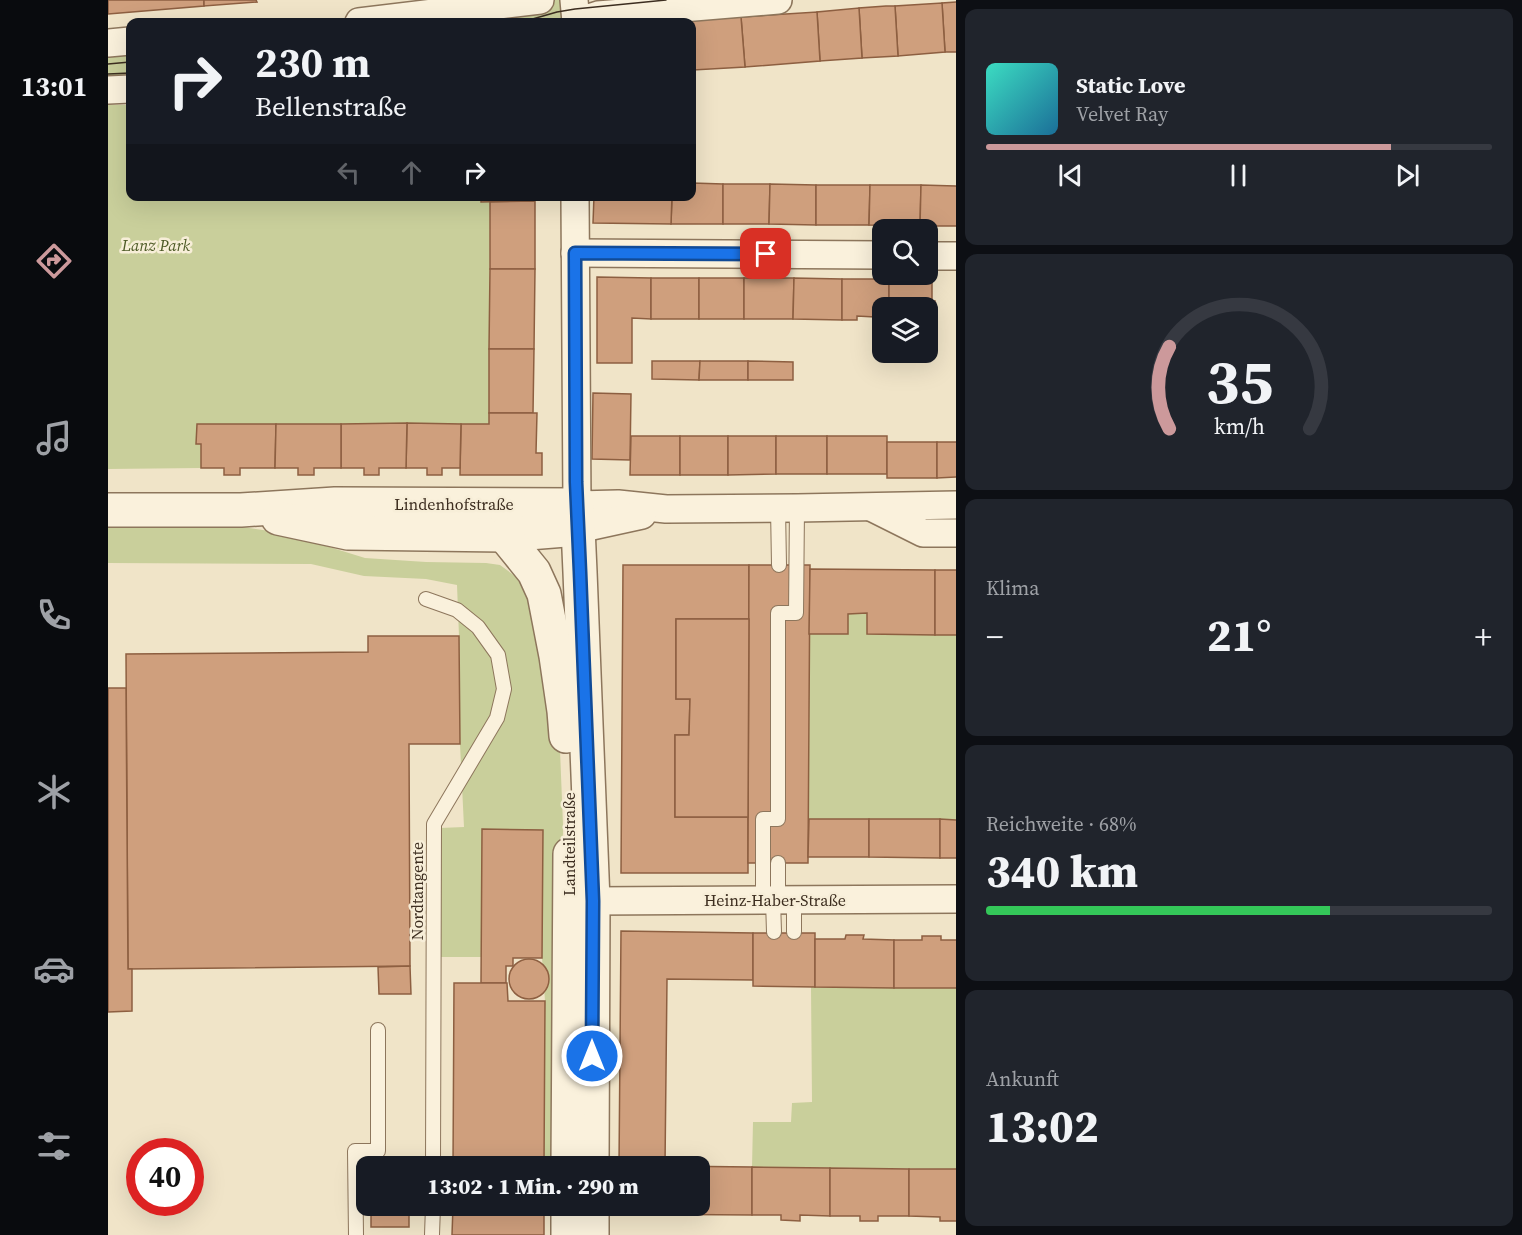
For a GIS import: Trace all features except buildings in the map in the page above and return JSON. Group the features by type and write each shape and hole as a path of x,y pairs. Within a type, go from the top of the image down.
{"street":[{"path":"392,18 540,0"},
{"path":"574,0 576,18"},
{"path":"589,18 598,15 778,0"},
{"path":"108,43 126,41"},
{"path":"108,90 126,89"},
{"name":"Landteilstraße","path":"575,201 577,517 593,901 592,1156"},
{"path":"575,253 872,255"},
{"path":"938,256 956,256"},
{"name":"Lindenhofstraße","path":"108,510 241,510 334,504 577,517 666,509 956,505"},
{"name":"Lindenhofstraße","path":"870,506 923,533 956,533"},
{"name":"Lindenhofstraße","path":"241,510 348,533 504,535 577,517"},
{"name":"Landteilstraße","path":"504,535 534,572 544,594 564,711 570,799 568,1156"},
{"name":"Heinz-Haber-Straße","path":"593,901 956,899"},
{"path":"568,1216 568,1235"},
{"path":"592,1216 592,1235"}],"lane":[{"path":"779,565 788,508"},
{"path":"788,508 796,613 778,613 778,819 763,819 777,900 794,932"},
{"name":"Nordtangente","path":"426,599 457,610 478,627 498,656 504,689 498,718 434,824 433,1156"},
{"path":"774,932 778,863"},
{"path":"356,1235 355,1151 378,1151 378,1030"},
{"path":"432,1216 432,1235"}],"green space":[{"path":"540,0 573,0 575,18 392,18"},
{"path":"126,41 126,86 108,86 108,43"},
{"name":"Lanz Park","path":"108,105 126,105 126,201 490,202 489,424 197,424 196,443 201,444 201,468 108,469"},
{"path":"108,526 236,526 284,533 365,558 500,565 519,579 537,617 560,750 563,825 561,1156 544,1156 545,1001 542,958 542,830 482,830 481,957 439,957 440,828 464,827 457,585 426,579 364,576 311,564 108,563"},
{"path":"867,613 868,634 956,635 956,820 809,819 809,634 848,634 848,614"},
{"path":"811,987 956,988 956,1169 752,1167 753,1122 791,1122 792,1103 812,1102"}],"tram line":[{"path":"536,18 575,9 666,0"},
{"path":"108,64 126,62"},
{"path":"108,74 126,73"}],"route":[{"path":"592,1056 593,901 576,482 575,253 766,254"}]}
